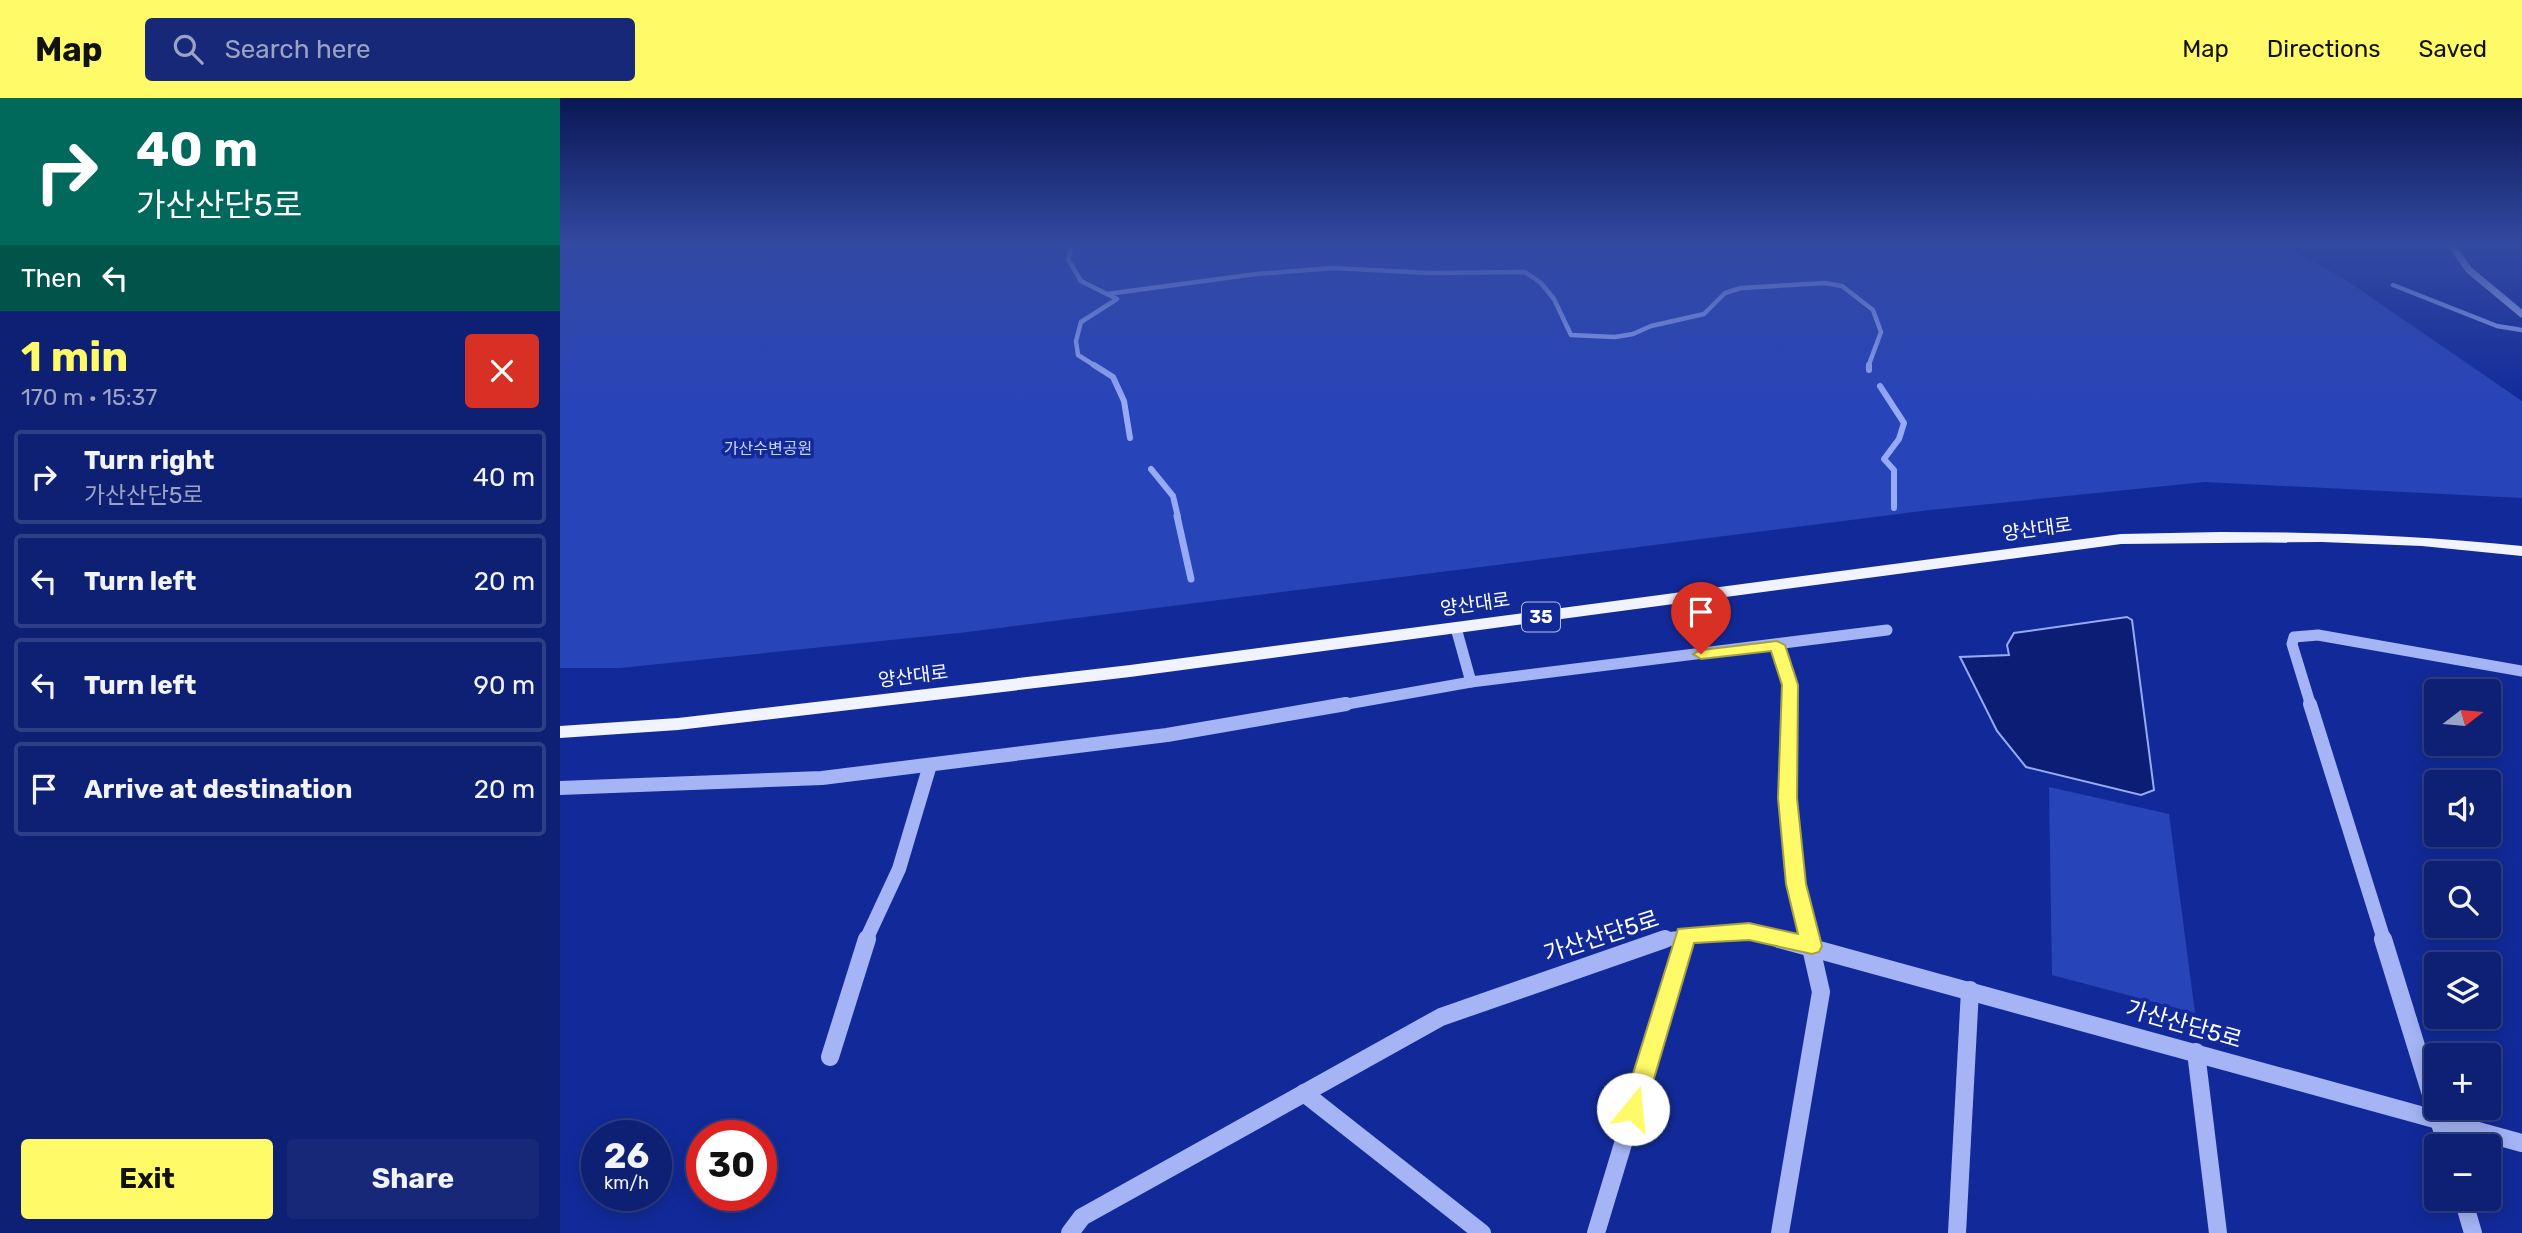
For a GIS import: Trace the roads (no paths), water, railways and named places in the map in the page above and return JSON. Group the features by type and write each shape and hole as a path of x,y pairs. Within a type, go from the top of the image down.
{"main road":[{"name":"양산대로","path":"560,732 733,718 1116,673 2121,539 2222,534 2312,535 2522,551"}],"street":[{"path":"2504,299 2522,314"},
{"path":"1456,628 1471,682"},
{"path":"560,788 589,789 822,778 1167,735 1471,682 1886,630"},
{"path":"2444,1134 2292,644 2294,636 2318,635 2522,671"},
{"path":"1777,645 1790,685 1787,798 1796,884 1821,992 1780,1233"},
{"path":"830,1057 866,940 899,869 930,765"},
{"name":"가산산단5로","path":"1071,1233 1082,1217 1441,1017 1661,939 1686,935 1749,932 1812,946 2522,1143"},
{"path":"1596,1233 1686,935"},
{"path":"1957,1233 1970,990"},
{"path":"2196,1052 2218,1233"},
{"path":"1304,1093 1482,1233"},
{"path":"2467,1211 2473,1233"}],"waterway":[{"path":"1097,367 1078,355 1076,341 1081,322 1117,299"},
{"path":"1554,299 1571,335 1615,337 1704,314 1719,299"},
{"path":"1859,299 1873,310 1881,332 1868,367"},
{"path":"2428,299 2497,326 2522,330"},
{"path":"1094,365 1113,377 1124,401 1130,438"},
{"path":"1869,365 1869,370"},
{"path":"1880,386 1904,423 1899,439 1884,459 1894,470 1894,508"},
{"path":"1151,469 1173,496 1178,517"},
{"path":"1177,516 1191,579"}],"park label":[{"name":"가산수변공원","path":"768,448"}]}
